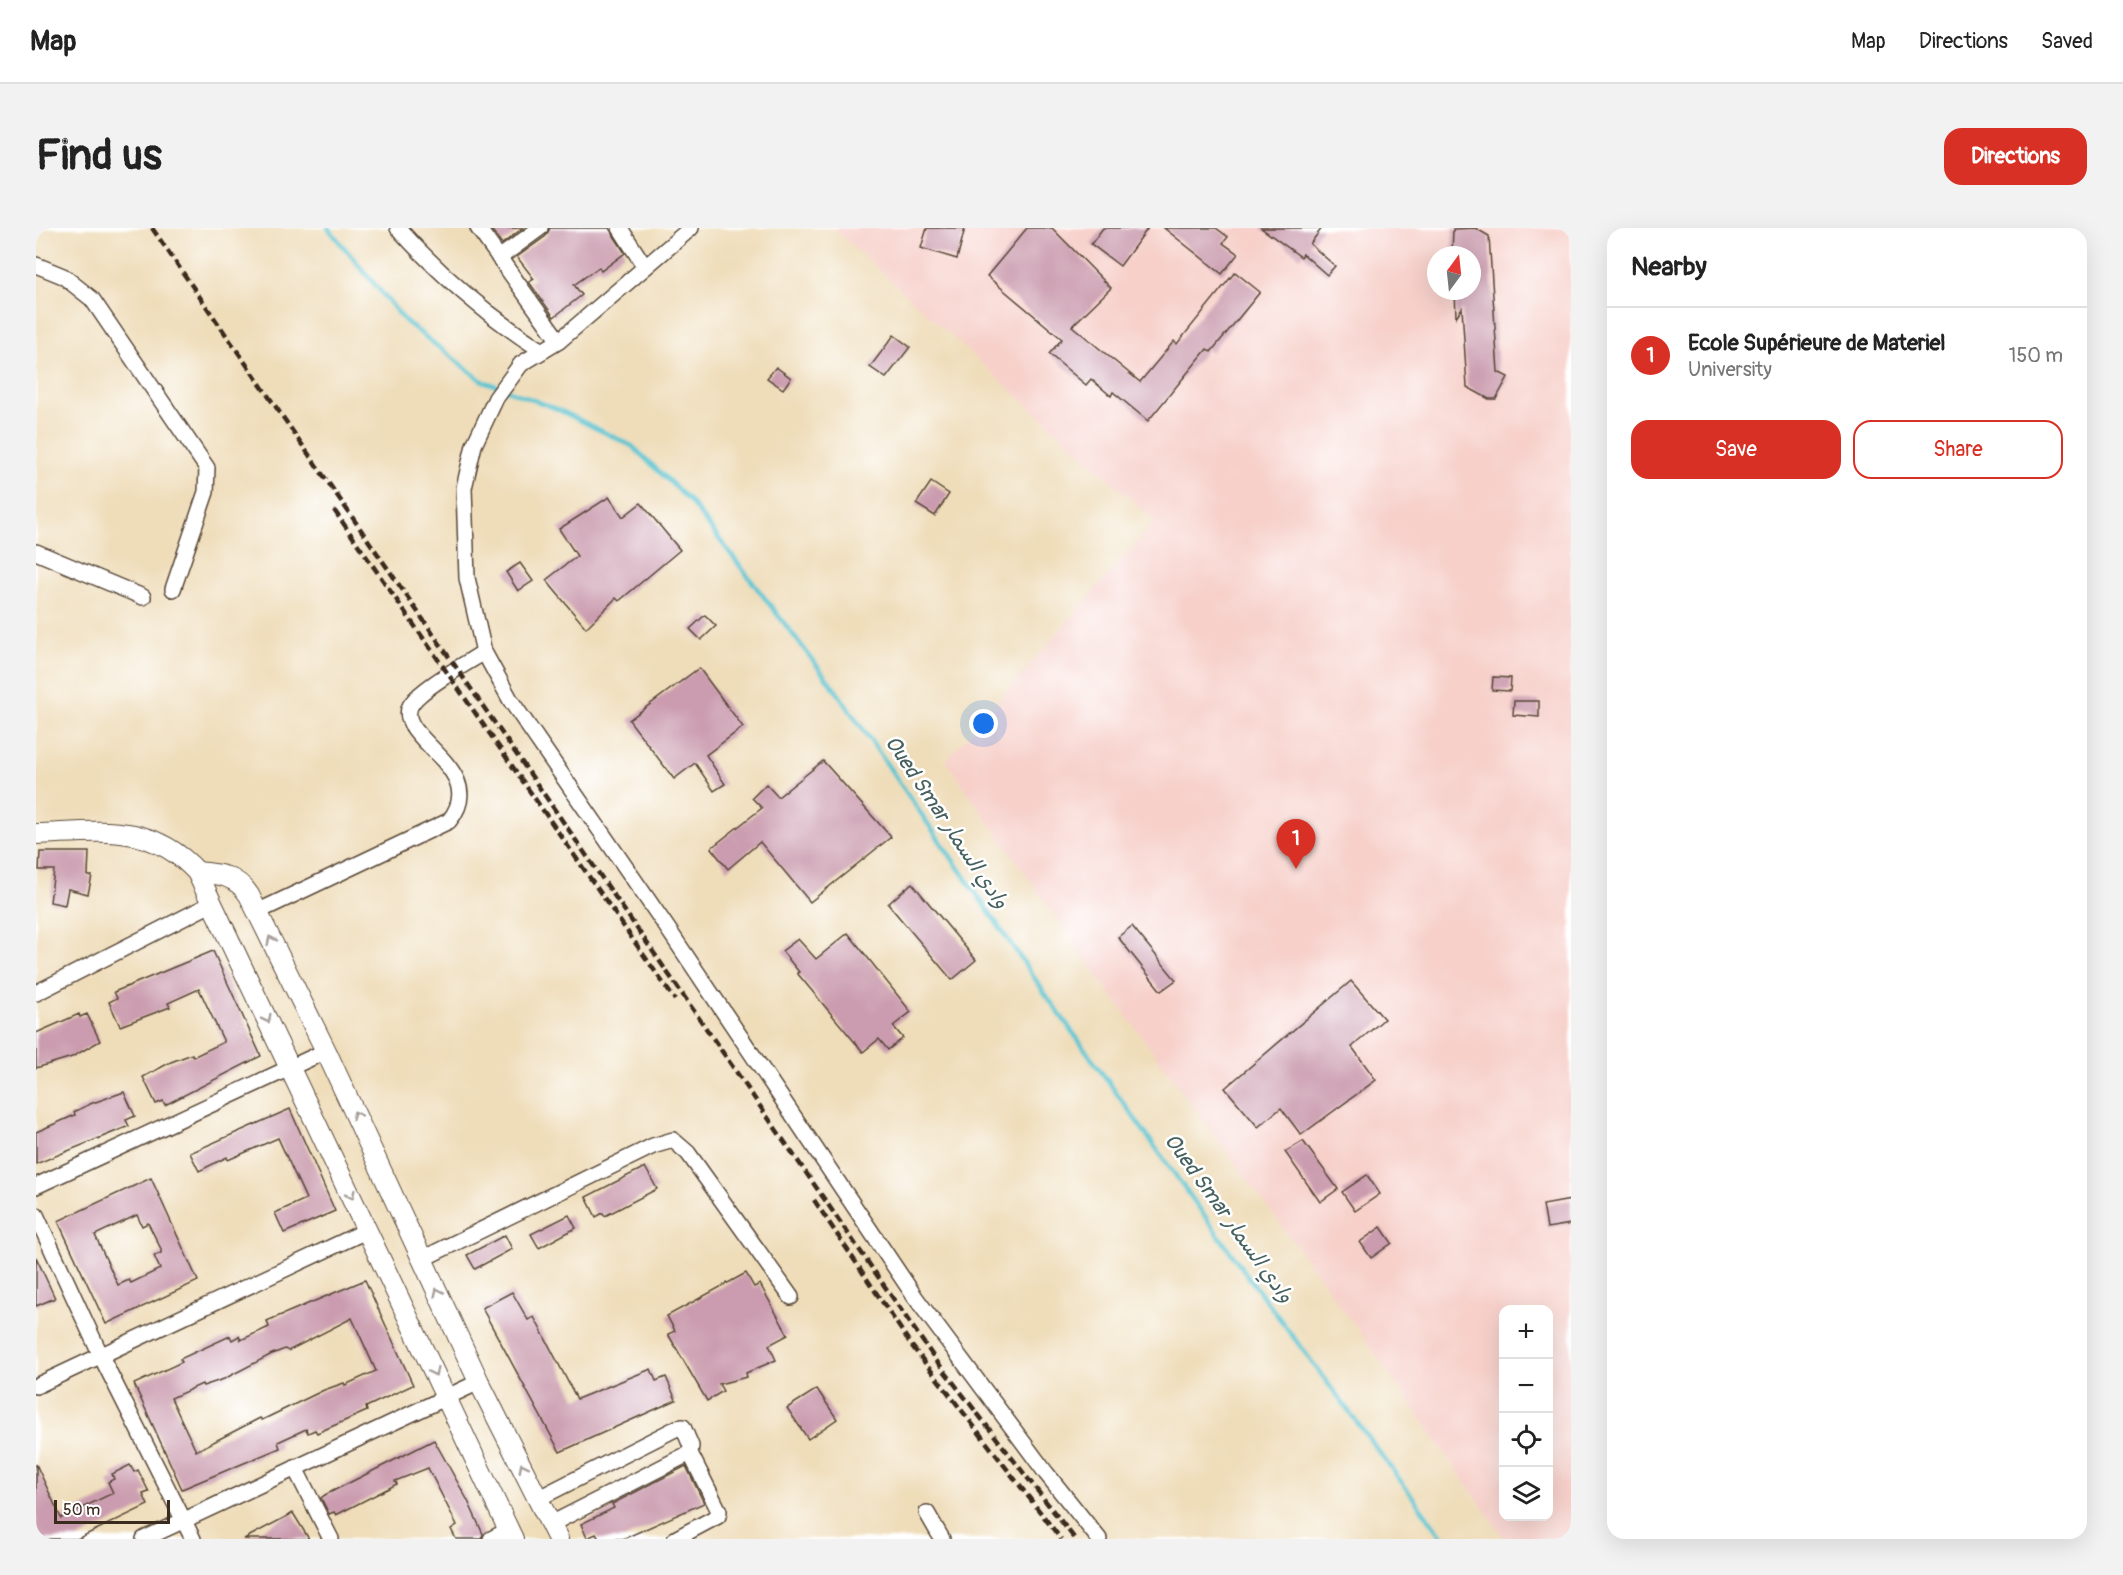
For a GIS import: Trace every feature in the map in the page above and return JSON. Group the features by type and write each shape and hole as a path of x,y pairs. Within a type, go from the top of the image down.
{"street":[{"path":"398,228 426,259 475,302 510,330 541,350"},
{"path":"478,228 559,341"},
{"path":"499,258 540,228"},
{"path":"620,228 645,267"},
{"path":"691,228 559,341 521,364 496,398 474,446 464,488 467,578 484,652 511,701 675,939 915,1297 1046,1473 1099,1539"},
{"path":"36,265 63,276 92,298 207,468 206,492 173,589"},
{"path":"36,552 143,597"},
{"path":"257,912 449,820 457,811 461,799 460,786 455,775 410,722 409,708 424,693 484,652"},
{"path":"36,834 131,832 168,846 197,872 511,1534 491,1539"},
{"path":"197,872 229,876 244,887 326,1051 479,1382 554,1532 690,1453"},
{"path":"36,993 211,904"},
{"path":"36,1186 326,1051"},
{"path":"422,1259 653,1146 673,1140 688,1153 790,1297"},
{"path":"36,1215 102,1356 193,1539"},
{"path":"36,1386 368,1230"},
{"path":"144,1539 479,1382"},
{"path":"538,1498 683,1427 691,1446 690,1453 719,1511 718,1516 675,1539"},
{"path":"295,1468 331,1539"},
{"path":"927,1513 942,1539"}],"shaded area":[{"path":"833,228 1571,228 1571,1539 1505,1539 1362,1335 1098,977 946,761 1155,521"}],"building":[{"path":"490,228 523,228 502,244"},
{"path":"550,228 609,228 625,253 601,271 599,267 574,285 582,295 554,317 529,282 534,279 517,257 546,236"},
{"path":"927,228 965,228 957,259 921,248"},
{"path":"1027,228 1052,228 1111,288 1072,326 1140,382 1174,341 1177,344 1235,272 1260,292 1211,352 1207,349 1148,421 1113,392 1111,396 1091,379 1086,385 1049,354 1062,339 987,276"},
{"path":"1103,228 1148,228 1120,266 1091,244"},
{"path":"1164,228 1216,228 1228,237 1223,243 1238,254 1222,274"},
{"path":"1261,228 1322,228 1310,244 1335,266 1327,275 1303,254 1301,257"},
{"path":"1475,228 1489,236 1498,372 1508,377 1496,399 1489,399 1467,387 1462,308 1456,317 1455,300 1481,300 1481,246 1452,246 1453,229"},
{"path":"894,335 910,347 886,378 870,367"},
{"path":"776,367 791,378 783,389 767,378"},
{"path":"931,482 949,494 935,516 916,504"},
{"path":"609,497 623,517 641,503 680,550 619,601 616,598 586,628 546,580 577,556 559,529"},
{"path":"520,563 533,581 518,591 506,572"},
{"path":"705,615 716,626 701,640 690,629"},
{"path":"699,668 743,727 706,755 725,784 714,791 695,763 674,779 629,720"},
{"path":"1493,677 1511,678 1510,691 1492,690"},
{"path":"1514,701 1539,701 1539,717 1513,715"},
{"path":"823,761 891,837 810,902 760,842 728,869 711,848 762,808 752,798 766,784 778,797"},
{"path":"40,852 89,852 88,876 92,876 88,894 68,889 65,905 50,902 54,870 39,870"},
{"path":"912,883 976,960 952,980 888,904"},
{"path":"1132,926 1176,980 1161,991 1118,937"},
{"path":"848,933 911,1012 893,1026 903,1038 888,1050 879,1039 863,1052 797,973 799,972 782,951 798,939 816,959"},
{"path":"213,951 261,1056 165,1105 163,1101 156,1104 143,1077 171,1062 192,1054 193,1057 224,1042 199,989 168,1003 170,1007 120,1026 109,1002 117,998 114,992"},
{"path":"1351,981 1384,1019 1352,1047 1376,1080 1301,1135 1281,1108 1258,1127 1225,1088"},
{"path":"79,1014 80,1017 87,1014 100,1041 72,1057 36,1068 36,1033"},
{"path":"124,1092 135,1116 126,1120 129,1126 36,1164 36,1132 75,1115 74,1112 90,1104"},
{"path":"290,1109 335,1211 284,1233 275,1213 306,1199 278,1138 228,1160 227,1157 199,1171 190,1153"},
{"path":"1303,1141 1338,1189 1320,1202 1285,1152"},
{"path":"645,1167 657,1189 605,1216 603,1213 596,1217 586,1197"},
{"path":"1367,1175 1380,1194 1355,1211 1342,1192"},
{"path":"151,1178 198,1281 106,1324 58,1221","holes":["137,1215 142,1226 148,1223 161,1249 161,1253 154,1256 160,1269 131,1283 129,1280 118,1285 95,1235"]},
{"path":"1571,1200 1571,1224 1547,1228 1543,1205"},
{"path":"569,1215 576,1228 539,1248 531,1234"},
{"path":"1381,1227 1392,1243 1371,1258 1360,1242"},
{"path":"505,1235 512,1249 475,1269 467,1255"},
{"path":"36,1257 55,1298 36,1306"},
{"path":"746,1273 754,1287 760,1284 788,1335 769,1345 776,1360 746,1373 747,1377 719,1384 723,1391 707,1401 668,1334 675,1331 667,1316"},
{"path":"365,1280 413,1385 366,1407 367,1411 317,1433 315,1430 308,1433 306,1429 278,1442 280,1448 182,1489 134,1384 230,1336 232,1340 239,1336 241,1340 269,1327 267,1321","holes":["352,1318 376,1371 345,1385 344,1383 324,1390 262,1420 260,1418 196,1451 171,1398 202,1384 203,1386 224,1379 272,1354 285,1349 288,1351"]},
{"path":"512,1292 528,1320 534,1317 577,1399 651,1369 656,1381 666,1377 676,1400 560,1452 482,1308"},
{"path":"817,1389 837,1419 808,1439 787,1408"},
{"path":"434,1440 468,1501 483,1534 481,1539 456,1539 451,1529 457,1525 428,1468 395,1481 397,1484 336,1515 334,1512 329,1514 321,1498 325,1495"},
{"path":"36,1464 61,1518 113,1493 108,1482 114,1479 112,1474 130,1465 134,1472 138,1470 149,1492 143,1494 148,1505 77,1539 39,1539 36,1532"},
{"path":"686,1466 704,1503 623,1539 599,1539 596,1534 587,1538 581,1524 614,1508 612,1504"},
{"path":"293,1513 309,1539 244,1539"}],"waterway":[{"name":"Oued Smar وادي السمار","path":"328,228 405,321 481,380 557,409 632,446 689,500 835,689 1051,1002 1250,1279 1444,1539"}],"railway":[{"path":"152,228 935,1359 1075,1539"},
{"path":"334,510 675,1000"},
{"path":"814,1200 912,1346 1061,1539"}],"place":[{"name":"Ecole Supérieure de Materiel","path":"1296,869"}]}
